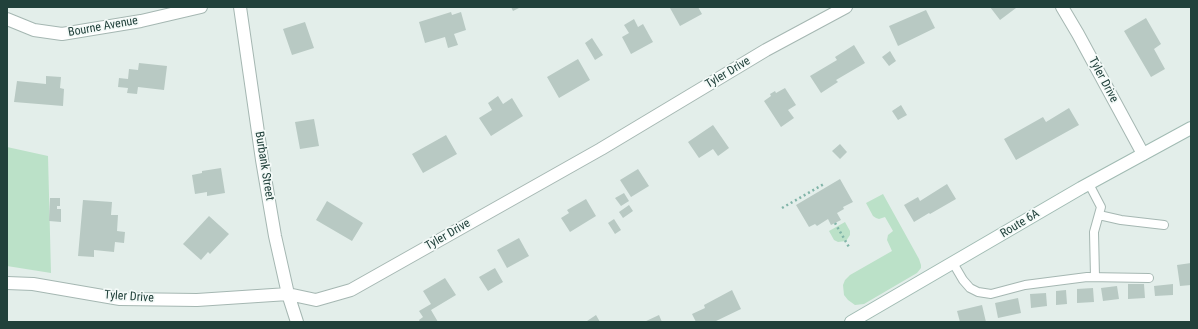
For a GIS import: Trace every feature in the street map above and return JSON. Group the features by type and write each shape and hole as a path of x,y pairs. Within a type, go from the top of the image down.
{"street":[{"name":"Bourne Avenue","path":"7,19 34,30 62,34 141,21 201,7"},
{"name":"Burbank Street","path":"240,7 262,160 275,236 288,294 297,322"},
{"name":"Tyler Drive","path":"7,283 33,284 120,299 198,300 288,294 316,300 351,290 594,153 766,50 846,7"},
{"name":"Tyler Drive","path":"1062,7 1143,154"},
{"name":"Route 6A","path":"851,322 1089,184 1191,128"}],"lane":[{"path":"1089,184 1101,207 1094,232 1095,277"},
{"path":"1099,215 1121,220 1164,225"},
{"path":"953,264 970,288 978,292 990,294 1025,284 1095,277 1149,278"}],"path":[{"path":"782,208 824,184"},
{"path":"835,223 849,247"}],"green space":[{"path":"7,147 48,156 51,273 7,266"},
{"path":"883,194 919,259 921,268 917,273 864,304 855,305 844,295 843,285 845,280 850,275 892,251 887,240 888,235 893,231 885,217 879,219 873,216 866,203"},
{"path":"845,222 850,231 850,235 846,241 838,242 834,240 829,231"}],"building":[{"path":"511,7 521,7 513,11"},
{"path":"698,7 702,14 680,26 670,8"},
{"path":"990,7 1015,7 1016,8 1000,20"},
{"path":"926,10 935,28 898,46 889,26"},
{"path":"451,12 452,15 461,12 466,30 454,34 458,45 448,48 445,37 425,43 419,22"},
{"path":"1146,18 1161,44 1154,49 1165,69 1151,77 1124,31"},
{"path":"634,19 638,27 643,24 653,42 631,54 622,37 629,33 624,25"},
{"path":"305,22 314,48 292,55 283,29"},
{"path":"592,38 603,55 595,60 585,43"},
{"path":"854,45 865,63 836,80 838,82 821,93 810,76 837,60 835,57"},
{"path":"890,51 896,61 889,66 882,57"},
{"path":"578,59 590,80 559,98 547,77"},
{"path":"139,63 167,66 164,90 138,87 137,94 127,93 128,88 118,87 119,78 128,79 129,69 138,70"},
{"path":"46,76 61,77 60,88 64,89 63,106 14,102 17,81 46,84"},
{"path":"785,88 796,105 788,110 794,118 781,127 764,101 771,96 770,94 775,91 776,93"},
{"path":"498,96 503,104 512,98 523,116 491,136 479,118 492,110 488,103"},
{"path":"901,105 907,115 898,120 892,111"},
{"path":"1069,108 1079,125 1016,160 1004,139 1043,117 1046,122"},
{"path":"314,119 319,146 300,149 295,122"},
{"path":"713,125 729,148 718,156 713,149 699,158 688,142"},
{"path":"446,135 457,154 423,173 412,154"},
{"path":"840,144 847,152 840,159 832,151"},
{"path":"221,168 225,193 207,196 207,192 195,194 192,175 202,173 202,171"},
{"path":"638,169 649,186 631,197 620,180"},
{"path":"840,179 853,202 843,207 844,209 837,213 841,220 831,225 828,219 817,226 815,224 809,227 796,205"},
{"path":"947,184 956,199 914,222 904,205 918,197 920,201"},
{"path":"624,193 629,201 621,206 615,198"},
{"path":"50,198 60,198 60,206 57,206 57,209 61,209 61,222 49,221"},
{"path":"586,199 596,216 570,232 561,218 569,213 567,210"},
{"path":"83,200 112,202 111,215 118,215 117,231 125,232 124,243 115,242 114,252 94,250 94,257 78,256"},
{"path":"327,201 363,223 352,241 316,220"},
{"path":"629,205 633,211 623,218 619,212"},
{"path":"209,216 229,234 210,254 208,252 201,260 183,244"},
{"path":"614,219 621,230 615,234 608,223"},
{"path":"519,238 529,256 507,268 497,250"},
{"path":"1191,263 1191,285 1180,286 1177,265"},
{"path":"495,268 503,282 488,291 479,277"},
{"path":"445,278 456,295 431,310 438,322 420,322 419,320 423,317 419,311 431,304 423,291"},
{"path":"1128,284 1144,284 1145,298 1128,299"},
{"path":"1173,284 1173,295 1155,296 1154,286"},
{"path":"1117,286 1119,299 1103,301 1101,288"},
{"path":"1093,288 1094,302 1077,303 1077,289"},
{"path":"732,290 741,309 714,322 696,322 692,314 705,308 704,305"},
{"path":"1066,290 1067,304 1056,305 1056,291"},
{"path":"1046,293 1047,306 1031,308 1030,294"},
{"path":"1018,298 1021,313 998,318 995,303"},
{"path":"982,305 986,322 960,322 957,311"},
{"path":"596,315 600,322 587,321"},
{"path":"659,315 662,322 644,322"}]}
